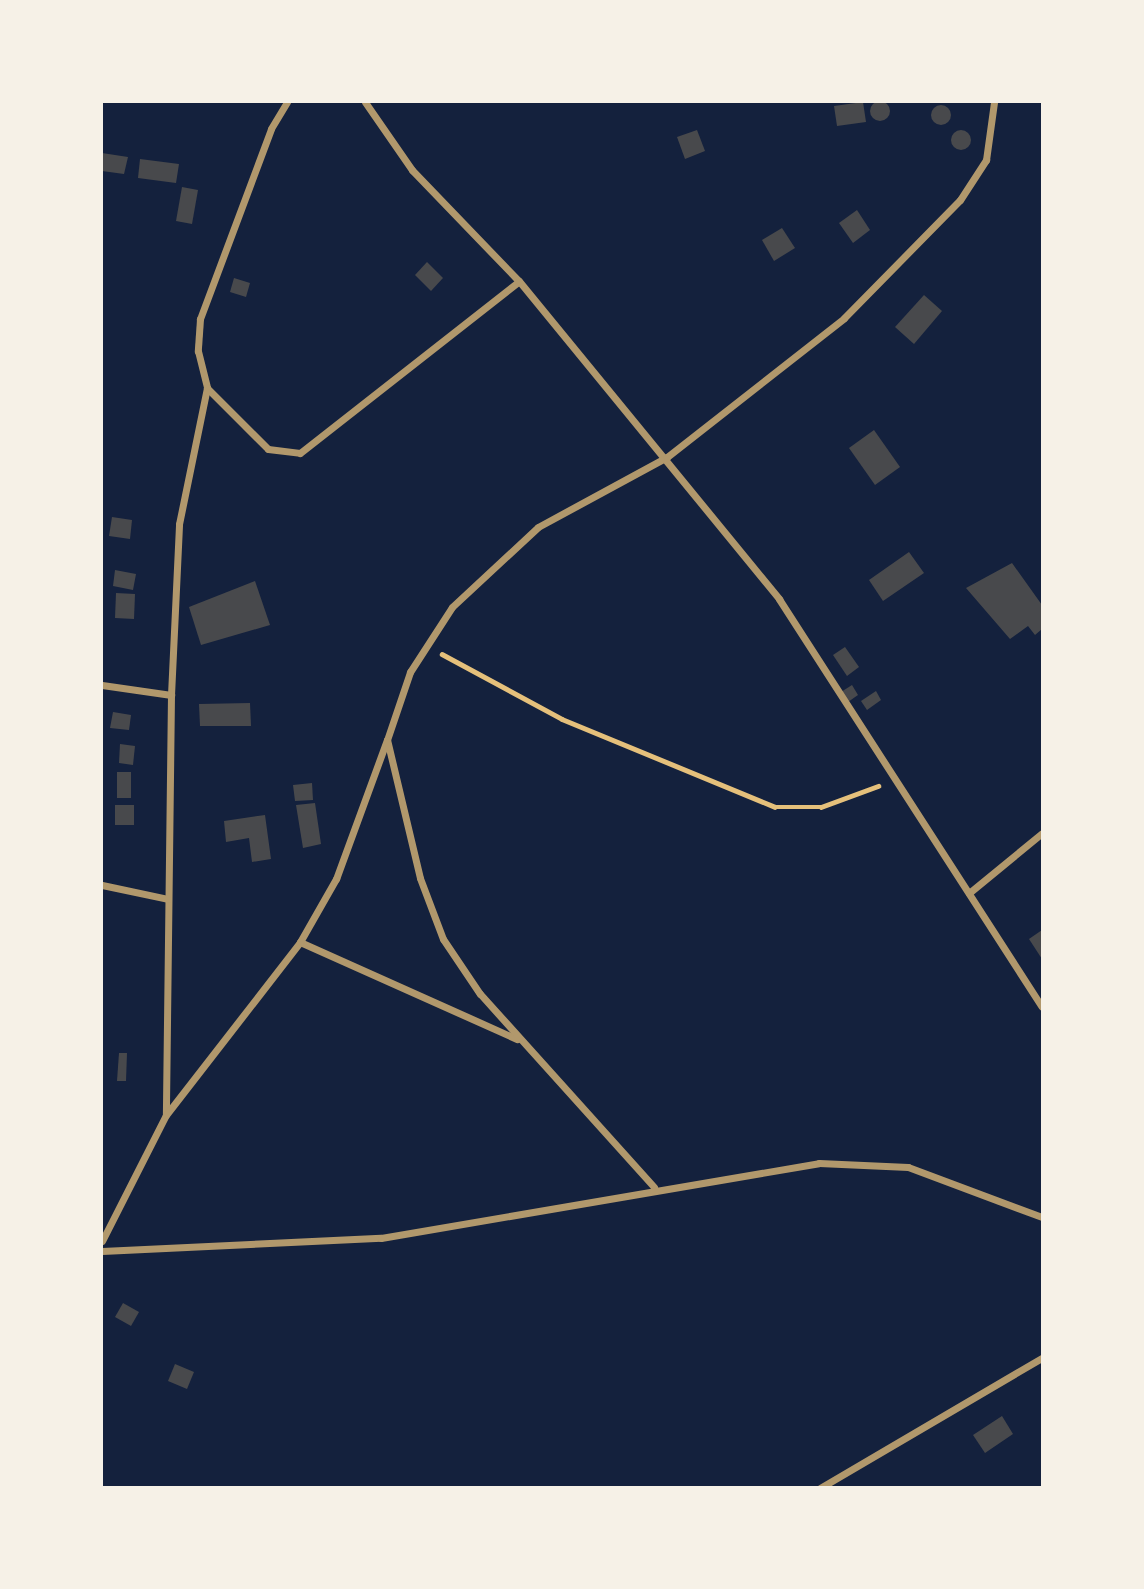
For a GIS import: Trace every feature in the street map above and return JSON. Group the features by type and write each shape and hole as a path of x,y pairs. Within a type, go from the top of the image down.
{"street":[{"path":"166,1115 171,695 178,524 207,388 198,351 200,319 271,128 288,102"},
{"path":"365,102 412,170 519,281 667,457 779,599 892,780 1042,1007"},
{"path":"102,1241 166,1115 300,942 336,879 410,672 452,607 538,527 667,457 844,318 960,200 986,160 994,102"},
{"path":"207,388 268,450 299,453 519,281"},
{"path":"102,685 171,695"},
{"path":"387,740 420,878 443,939 519,1040 654,1187"},
{"path":"969,893 1042,833"},
{"path":"102,885 168,899"},
{"path":"300,942 519,1040"},
{"path":"102,1251 380,1238 473,1226 654,1187 819,1163 908,1167 1042,1217"},
{"path":"820,1488 1042,1358"}],"path":[{"path":"427,645 562,719 775,807 821,807 892,780"}],"building":[{"path":"880,101 887,104 890,111 887,118 880,121 873,118 870,111 873,104"},
{"path":"863,102 866,122 837,126 834,106"},
{"path":"941,105 948,108 951,115 948,122 941,125 934,122 931,115 934,108"},
{"path":"697,130 705,151 685,159 677,137"},
{"path":"961,130 968,133 971,140 968,147 961,150 954,147 951,140 954,133"},
{"path":"102,153 128,157 124,174 102,171"},
{"path":"140,159 179,164 176,183 138,178"},
{"path":"182,187 198,190 192,224 176,221"},
{"path":"857,210 870,230 853,243 839,223"},
{"path":"782,228 795,248 774,261 762,240"},
{"path":"427,262 443,278 431,291 415,275"},
{"path":"234,278 250,283 246,297 230,292"},
{"path":"924,295 942,311 914,344 895,327"},
{"path":"874,430 900,467 875,485 849,448"},
{"path":"112,517 132,520 130,539 109,536"},
{"path":"909,552 924,573 883,601 869,580"},
{"path":"1012,563 1042,605 1042,629 1035,635 1028,626 1010,639 966,588"},
{"path":"115,570 136,574 133,590 113,586"},
{"path":"255,581 270,625 201,645 189,607"},
{"path":"116,593 135,594 134,619 115,618"},
{"path":"845,647 859,667 847,676 833,655"},
{"path":"852,685 858,695 848,702 841,692"},
{"path":"876,691 881,700 867,710 861,701"},
{"path":"250,703 251,726 200,726 199,704"},
{"path":"113,712 131,715 129,730 110,728"},
{"path":"120,744 135,746 133,765 119,763"},
{"path":"117,772 131,772 131,798 117,798"},
{"path":"312,783 313,800 295,801 293,785"},
{"path":"315,803 321,844 303,848 296,805"},
{"path":"115,805 134,805 134,825 115,825"},
{"path":"265,815 271,859 252,862 249,838 226,842 224,821"},
{"path":"1042,930 1042,959 1029,939"},
{"path":"119,1053 127,1053 126,1081 117,1081"},
{"path":"123,1303 139,1312 131,1326 115,1317"},
{"path":"175,1364 194,1372 187,1389 168,1381"},
{"path":"1002,1416 1013,1434 985,1453 973,1435"}]}
